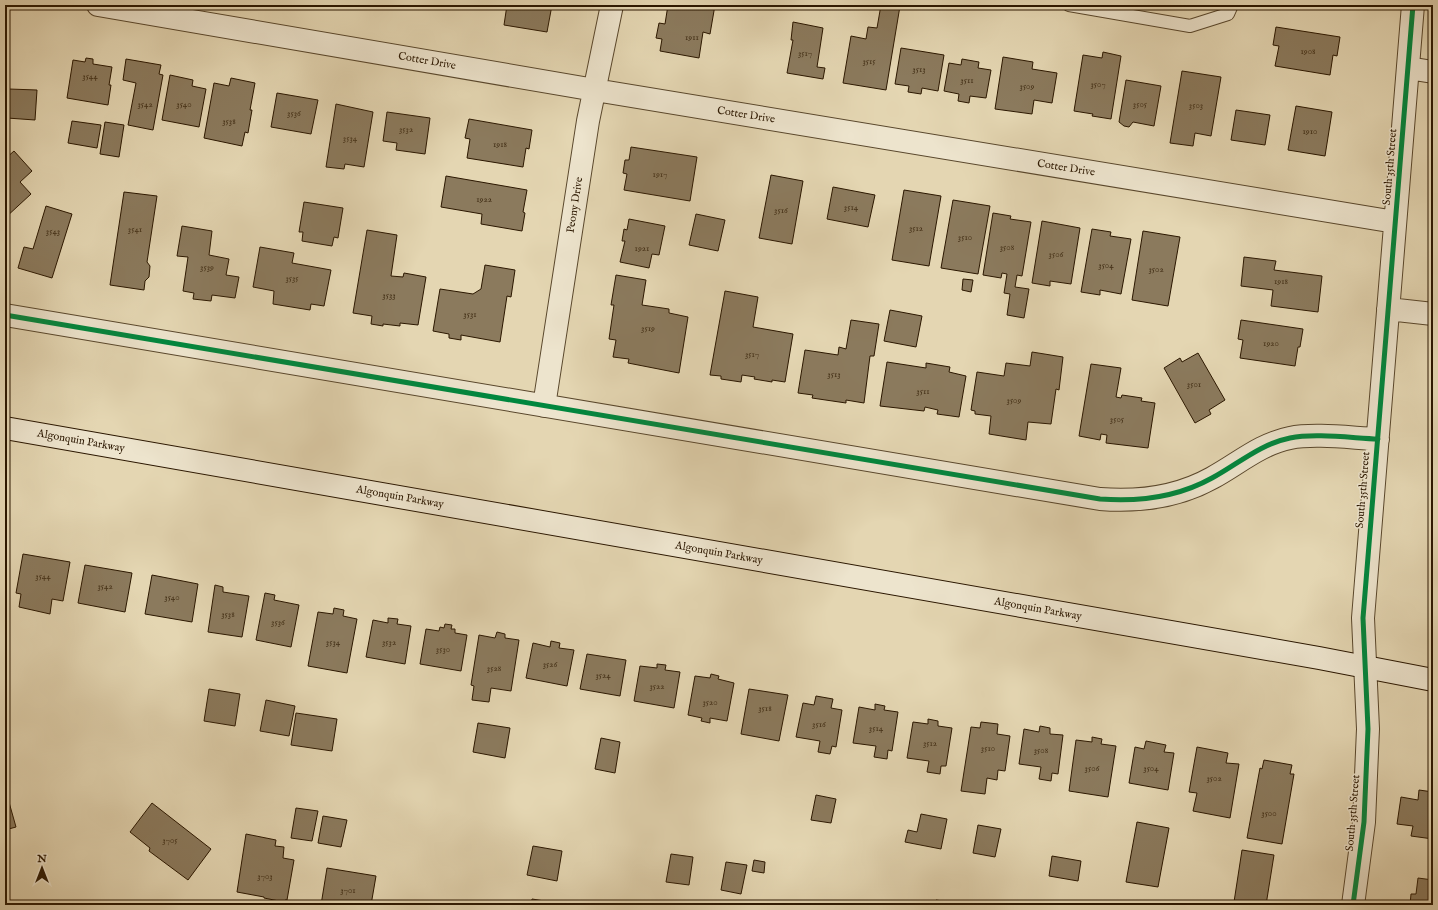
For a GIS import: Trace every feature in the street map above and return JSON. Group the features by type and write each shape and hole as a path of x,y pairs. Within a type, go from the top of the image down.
{"street":[{"name":"Cotter Drive","path":"98,5 595,90 1395,222"},
{"name":"Peony Drive","path":"544,406 588,121 612,5"},
{"name":"South 35th Street","path":"1353,905 1364,822 1368,729 1363,618 1413,5"},
{"path":"1408,68 1433,72"},
{"path":"1388,309 1433,314"},
{"path":"5,315 1100,499 1135,500 1154,498 1190,488 1212,479 1255,451 1290,438 1307,436 1378,439"},
{"name":"Algonquin Parkway","path":"5,428 1288,653 1433,680"}],"lane":[{"path":"1069,5 1190,26 1228,14 1232,5"}],"building":[{"path":"354,5 379,5 379,9"},
{"path":"507,5 552,5 547,32 504,25"},
{"path":"668,5 715,5 710,34 703,32 699,58 660,51 662,39 656,38 659,23 665,24"},
{"path":"881,5 900,6 886,90 843,83 851,36 866,39 868,27 877,28"},
{"path":"793,22 823,28 817,67 825,68 823,79 787,73 793,40 791,40"},
{"path":"1276,27 1340,37 1337,56 1333,55 1330,75 1275,66 1279,46 1273,45"},
{"path":"901,48 944,55 938,91 922,88 921,94 908,92 909,86 895,84"},
{"path":"1103,52 1121,56 1111,119 1074,111 1083,55 1102,58"},
{"path":"1003,57 1033,62 1032,69 1057,73 1052,103 1034,100 1032,114 995,109"},
{"path":"86,58 93,59 93,64 112,67 108,105 67,98 73,60 85,62"},
{"path":"126,59 161,65 159,74 163,75 153,130 128,125 136,83 123,80"},
{"path":"962,59 979,62 978,68 991,70 986,98 970,96 969,103 958,101 959,94 944,91 949,63 961,65"},
{"path":"1182,71 1221,77 1211,136 1195,133 1193,146 1170,143"},
{"path":"170,75 193,80 192,86 206,89 199,127 162,120"},
{"path":"231,78 255,83 250,110 252,110 248,133 245,132 242,146 204,138 214,83 229,86"},
{"path":"1126,80 1161,86 1154,126 1133,122 1129,127 1124,126 1119,122"},
{"path":"9,89 37,90 35,120 7,118"},
{"path":"277,93 318,100 311,134 271,127"},
{"path":"336,104 373,112 364,167 345,164 344,169 326,167"},
{"path":"1296,106 1332,112 1325,156 1288,150"},
{"path":"1236,110 1270,115 1265,145 1231,140"},
{"path":"387,112 430,118 425,154 396,150 397,143 383,141"},
{"path":"469,119 532,130 529,149 526,148 523,167 467,158 470,139 465,138"},
{"path":"72,121 101,125 97,148 68,143"},
{"path":"105,122 124,125 119,157 100,154"},
{"path":"631,147 697,157 690,201 624,190 627,174 623,173 625,160 629,160"},
{"path":"14,151 32,171 20,182 31,194 5,218 5,159"},
{"path":"771,175 803,181 792,244 759,238"},
{"path":"446,176 527,190 523,212 525,213 522,231 481,224 482,214 441,207"},
{"path":"833,187 875,195 868,227 827,219"},
{"path":"904,190 941,196 929,266 892,260"},
{"path":"124,192 157,196 147,262 150,266 149,277 145,281 144,290 110,285"},
{"path":"953,200 990,206 978,274 941,268"},
{"path":"304,202 343,208 338,238 334,237 332,246 302,241 303,232 299,232"},
{"path":"46,206 72,214 52,278 18,268 24,247 33,249"},
{"path":"993,213 1011,216 1010,219 1031,222 1022,276 1017,275 1015,287 1029,289 1024,318 1007,315 1010,294 1004,293 1007,274 1002,273 1001,278 983,275"},
{"path":"696,214 725,220 718,251 689,245"},
{"path":"629,219 665,226 659,255 652,254 649,268 620,262 625,241 622,241 624,229 627,230"},
{"path":"1042,221 1080,228 1071,284 1050,281 1050,286 1032,283"},
{"path":"182,226 212,231 209,255 229,259 226,275 239,277 235,298 212,295 211,301 193,299 194,293 183,291 188,257 177,256"},
{"path":"1092,229 1111,232 1110,236 1131,239 1121,294 1100,290 1100,295 1081,292"},
{"path":"367,230 397,235 391,276 403,277 404,273 426,277 418,325 400,323 400,326 383,324 383,326 371,324 372,316 353,313"},
{"path":"1143,231 1180,237 1168,306 1132,300"},
{"path":"260,247 294,253 292,263 331,270 324,306 311,304 310,310 273,304 274,291 253,287"},
{"path":"1244,257 1276,261 1274,270 1322,276 1318,312 1271,306 1273,290 1241,286"},
{"path":"485,265 515,270 511,297 507,296 500,342 461,335 461,340 449,338 449,334 433,331 440,289 473,294 481,289"},
{"path":"616,275 646,280 642,305 669,309 669,313 688,317 679,373 628,363 629,359 613,357 616,340 609,339 614,305 611,305"},
{"path":"963,279 973,280 971,292 962,290"},
{"path":"725,291 758,297 753,327 793,334 785,382 772,380 772,382 742,375 741,382 721,379 721,376 710,375"},
{"path":"890,310 922,316 916,347 884,341"},
{"path":"851,320 879,324 874,356 870,356 864,403 846,400 846,403 812,398 813,395 798,393 805,350 838,355 839,347 846,349"},
{"path":"1241,320 1303,329 1295,366 1240,358 1243,340 1238,339"},
{"path":"1032,352 1063,357 1059,390 1056,389 1051,424 1028,422 1026,440 989,434 991,416 975,414 975,411 971,410 977,372 1004,376 1006,363 1030,366"},
{"path":"1198,353 1225,400 1209,410 1211,414 1195,423 1164,368 1180,358 1182,362"},
{"path":"887,362 926,368 926,363 950,367 949,372 966,376 959,417 937,414 938,410 925,407 924,411 880,406"},
{"path":"1091,364 1121,368 1116,397 1121,398 1122,395 1142,398 1141,401 1155,403 1148,448 1106,443 1107,435 1101,434 1100,440 1079,436"},
{"path":"23,554 70,562 63,601 52,599 50,614 19,607 21,594 16,593"},
{"path":"85,565 132,573 125,612 78,603"},
{"path":"152,575 198,584 192,622 145,614"},
{"path":"215,585 223,587 223,592 249,596 242,637 208,632"},
{"path":"265,593 275,595 274,600 299,605 291,647 256,640"},
{"path":"334,608 344,610 343,616 357,619 347,673 308,666 318,612 333,614"},
{"path":"388,618 398,619 397,624 411,626 405,664 366,657 373,620 388,623"},
{"path":"445,624 452,625 451,629 455,629 455,633 467,635 461,671 420,664 426,629 439,631 440,627 444,628"},
{"path":"497,632 505,634 505,638 519,640 511,691 491,688 489,702 472,700 474,686 471,685 479,635 495,638"},
{"path":"551,641 560,643 559,648 574,650 567,686 526,678 533,643 550,647"},
{"path":"587,654 626,660 620,696 580,689"},
{"path":"657,664 666,665 665,670 680,672 674,708 634,701 640,666 657,668"},
{"path":"711,674 719,676 718,679 734,683 727,721 710,718 710,723 701,721 702,718 688,715 695,676 710,678"},
{"path":"209,689 240,694 235,726 204,721"},
{"path":"749,689 788,695 779,741 741,734"},
{"path":"816,696 833,699 831,708 842,710 836,747 832,746 830,754 818,752 820,741 796,737 803,703 814,705"},
{"path":"266,700 295,706 289,736 260,731"},
{"path":"875,704 885,706 884,710 898,712 892,751 888,750 887,759 874,757 876,746 853,743 859,707 875,710"},
{"path":"296,713 337,719 332,751 291,745"},
{"path":"928,719 938,721 938,726 952,728 946,766 941,766 940,774 927,772 929,761 907,758 913,722 928,724"},
{"path":"981,722 998,724 997,734 1010,736 1005,771 998,770 997,780 987,778 985,794 961,791 971,727 980,728"},
{"path":"478,723 510,728 505,758 473,752"},
{"path":"1040,726 1050,728 1050,734 1063,735 1058,774 1052,773 1051,781 1039,779 1041,767 1019,764 1024,729 1039,732"},
{"path":"1092,737 1102,739 1101,744 1116,746 1108,797 1069,791 1076,740 1092,742"},
{"path":"601,738 620,742 615,773 595,769"},
{"path":"1146,741 1166,745 1164,752 1174,753 1168,790 1129,783 1135,747 1144,749"},
{"path":"1197,747 1228,753 1226,763 1239,764 1230,818 1193,811 1197,793 1189,792"},
{"path":"1264,760 1292,765 1290,774 1294,774 1282,844 1247,838 1260,768 1262,769"},
{"path":"5,788 16,827 5,830"},
{"path":"1419,790 1433,792 1433,839 1411,836 1413,826 1397,824 1401,797 1418,800"},
{"path":"816,795 836,799 831,823 811,820"},
{"path":"152,803 211,849 188,880 149,851 150,848 130,832"},
{"path":"296,808 318,811 312,841 291,838"},
{"path":"921,814 947,819 941,849 905,842 908,830 917,832"},
{"path":"323,816 347,820 341,847 318,843"},
{"path":"1137,822 1169,828 1158,887 1126,882"},
{"path":"978,825 1001,829 995,857 973,853"},
{"path":"246,834 276,840 275,846 284,847 283,858 294,860 287,900 284,902 237,892"},
{"path":"533,846 562,851 557,881 527,875"},
{"path":"1242,850 1274,855 1266,905 1234,902"},
{"path":"671,854 693,857 689,885 666,882"},
{"path":"1052,856 1081,861 1078,881 1049,876"},
{"path":"754,860 765,862 764,873 752,871"},
{"path":"726,862 747,865 741,894 721,890"},
{"path":"327,868 376,876 371,905 321,905"},
{"path":"1418,878 1433,880 1433,905 1410,905 1411,894 1416,894"},
{"path":"532,899 569,905 531,905"},
{"path":"936,900 955,903 955,905 935,905"}],"cycle path":[{"path":"1353,905 1364,822 1368,729 1363,618 1413,5"},
{"path":"5,315 1100,499 1144,499 1186,490 1212,478 1259,450 1290,438 1322,436 1378,439"}]}
